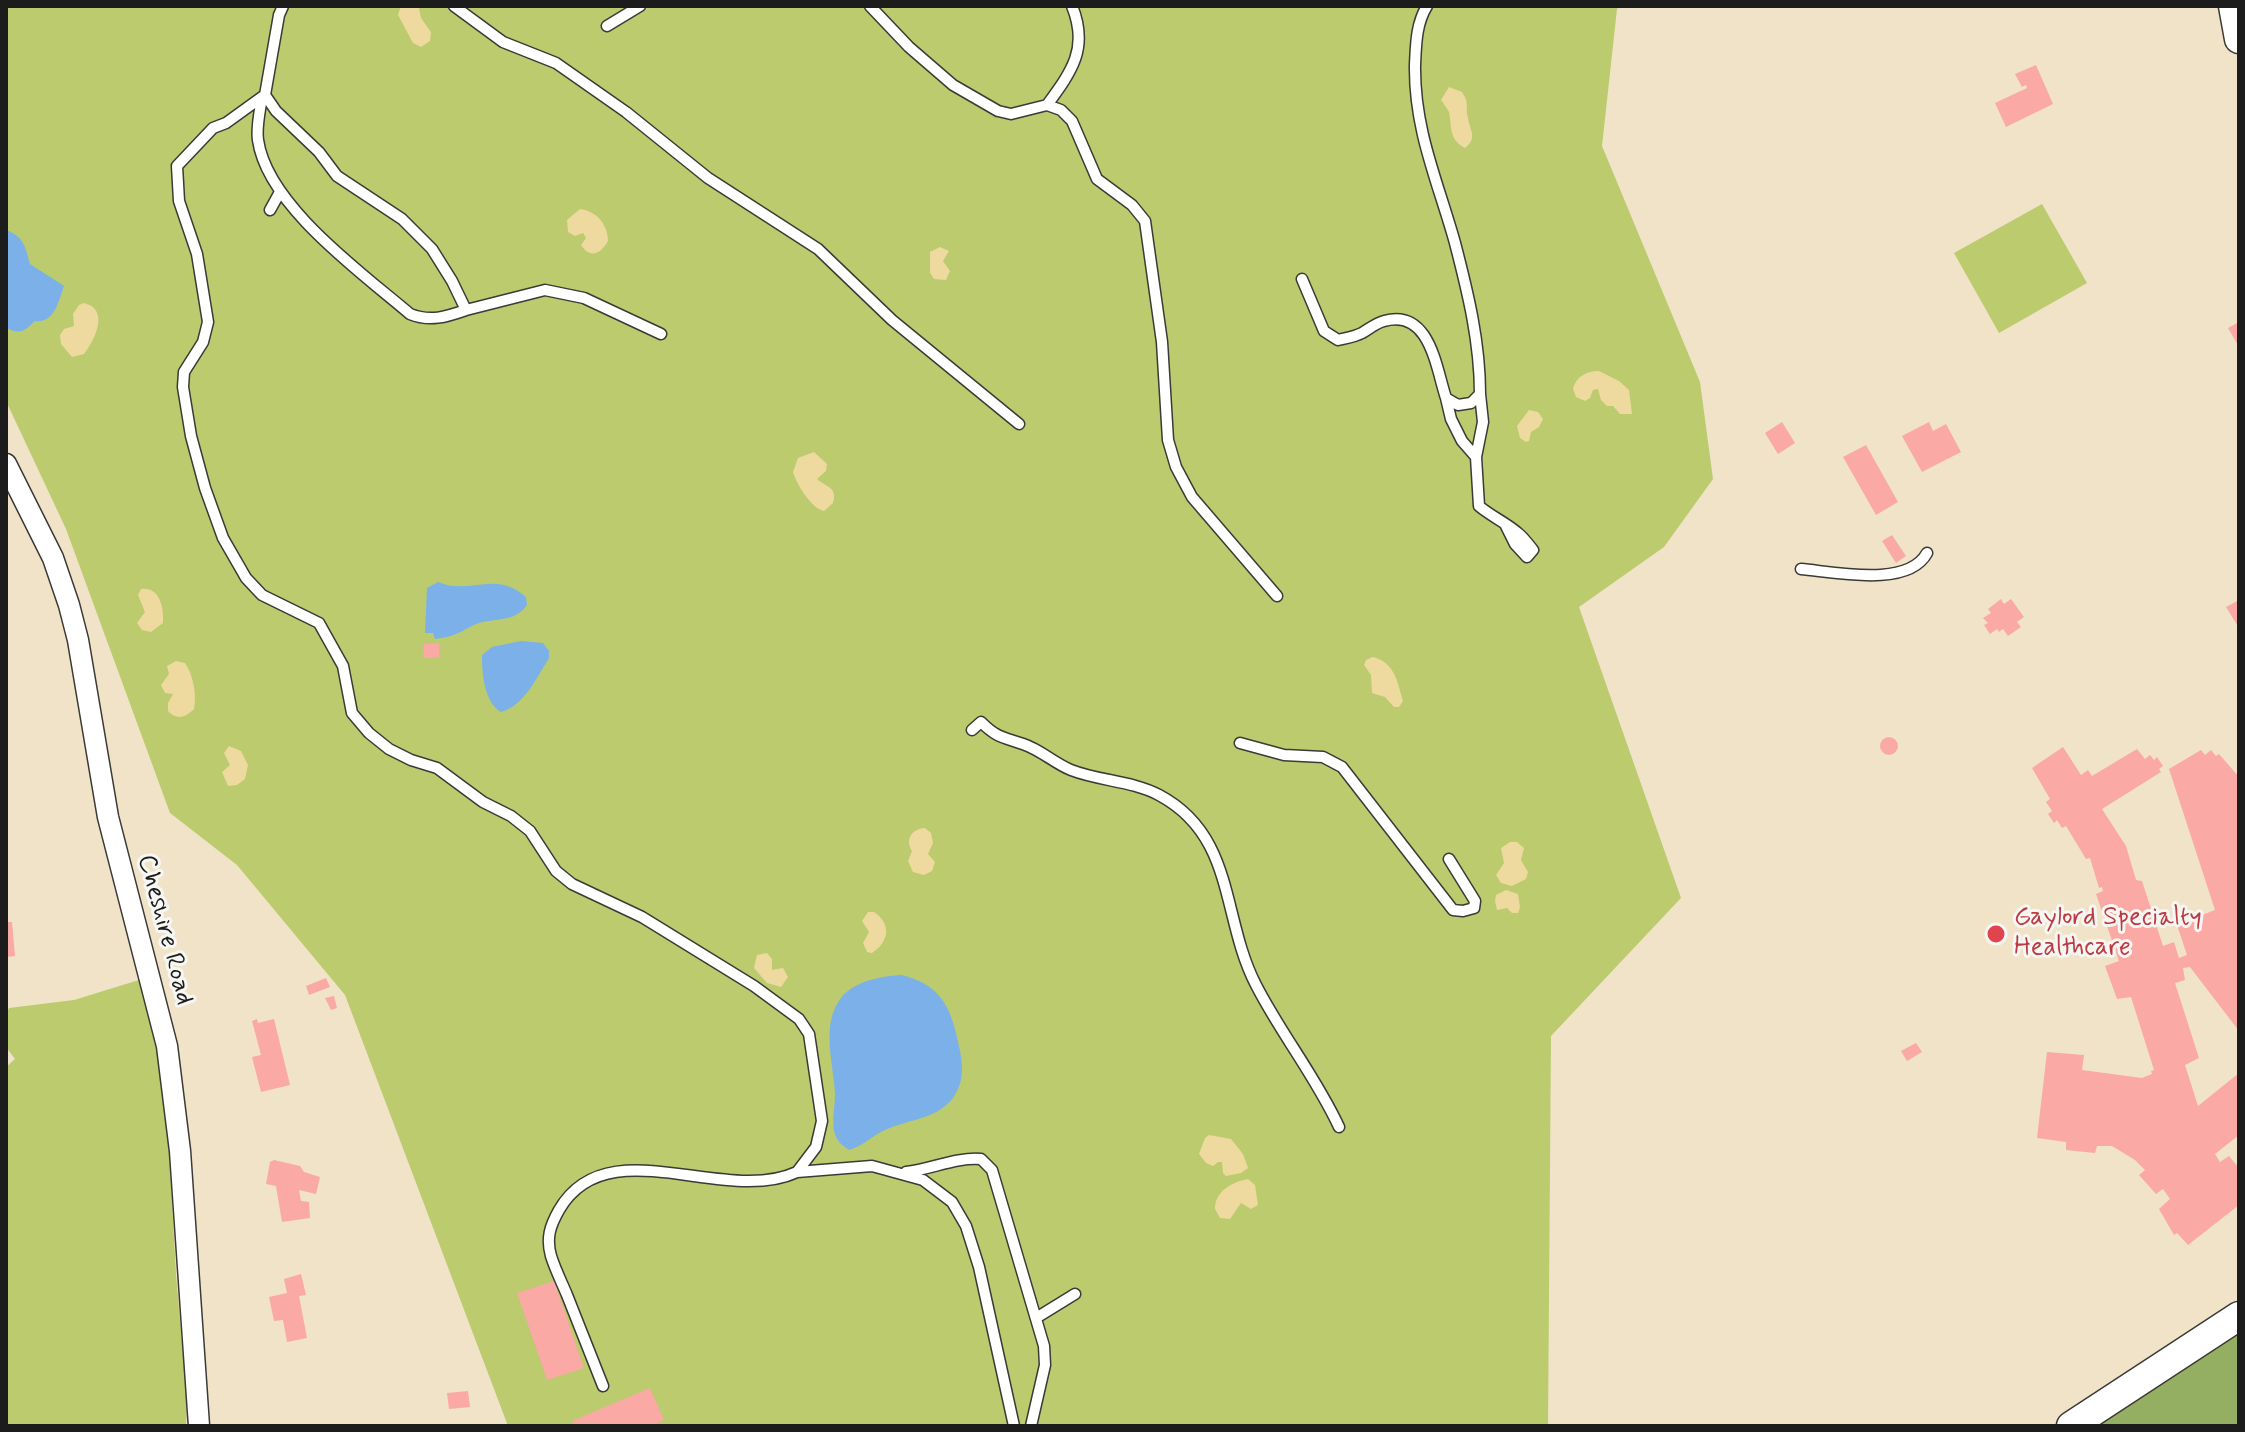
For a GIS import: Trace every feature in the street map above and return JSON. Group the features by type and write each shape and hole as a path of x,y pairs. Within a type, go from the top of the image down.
{"street":[{"path":"2233,6 2239,39"},
{"name":"Cheshire Road","path":"6,464 53,558 69,605 78,640 108,817 167,1046 180,1151 199,1426"},
{"path":"2071,1426 2239,1316"}],"lane":[{"path":"283,6 265,95 276,111 319,152 337,176 402,219 432,249 466,310"},
{"path":"454,6 503,42 556,63 626,112 708,178 818,249 892,320 1019,424"},
{"path":"607,26 640,6"},
{"path":"870,6 909,47 953,85 998,111 1011,114 1047,105 1061,110 1072,121 1097,179 1132,205 1145,221 1162,342 1168,440 1176,467 1192,497 1277,596"},
{"path":"1047,105 1066,79 1078,52 1080,27 1072,6"},
{"path":"1427,6 1420,18 1416,41 1417,118 1475,323 1483,422 1476,457 1479,506 1506,526"},
{"path":"661,334 584,298 545,290 441,318 422,319 410,314 305,221 280,192 264,163 257,138 262,97 226,123 213,128 177,166 179,201 197,254 208,322 203,342 184,372 183,387 191,436 223,538 246,578 262,595 319,623 343,666 352,713 379,741 411,760 437,768 483,802 511,816 530,831 556,871 572,884 642,917 754,986 799,1019 809,1034 822,1121 816,1147 797,1172"},
{"path":"270,210 280,192"},
{"path":"1302,279 1324,331 1338,340 1358,335 1384,321 1406,320 1418,328 1431,344 1451,419 1462,441 1476,457"},
{"path":"193,290 204,296"},
{"path":"1446,398 1458,405 1471,403 1480,394"},
{"path":"1801,569 1886,575 1922,563 1927,553"},
{"path":"972,730 981,722 996,736 1046,754 1069,770 1157,794 1186,813 1207,836 1256,985 1327,1100 1339,1127"},
{"path":"1240,743 1284,755 1323,757 1342,767 1453,910 1474,908 1475,901 1449,859"},
{"path":"900,1172 929,1169 965,1157 981,1159 992,1170 1044,1346 1045,1365 1031,1426"},
{"path":"603,1386 551,1254 549,1229 569,1193 600,1174 624,1171 649,1169 740,1182 787,1177 797,1172 872,1166 923,1180 952,1202 966,1226 979,1267 1014,1426"},
{"path":"1036,1318 1075,1294"}],"green space":[{"path":"6,6 1620,6 1617,9 1602,146 1700,382 1713,479 1664,547 1579,607 1681,898 1551,1036 1548,1426 508,1426 345,995 237,865 170,813 66,529 6,401"},
{"path":"2042,204 2087,283 1999,333 1954,253"},
{"path":"139,980 160,1064 169,1146 187,1401 186,1426 6,1426 6,1067 15,1059 6,1047 6,1015 9,1008 74,1000"},
{"path":"2239,1332 2239,1426 2097,1426"}],"sand":[{"path":"401,6 419,8 421,18 431,32 430,41 421,47 413,43 398,15"},
{"path":"1449,87 1462,92 1467,102 1472,138 1465,148 1453,136 1449,112 1441,100"},
{"path":"580,209 596,216 606,229 608,241 595,253 588,252 581,245 586,238 583,233 575,236 568,232 567,220"},
{"path":"940,247 949,251 943,261 950,271 946,280 934,279 930,273 930,252"},
{"path":"84,303 97,312 98,326 84,354 72,357 61,344 60,335 64,329 74,326 73,314"},
{"path":"1599,371 1629,390 1632,414 1620,414 1613,406 1607,406 1601,400 1598,389 1593,390 1585,401 1576,397 1573,389 1579,378 1586,373"},
{"path":"1529,410 1538,412 1543,419 1526,442 1520,438 1517,426"},
{"path":"814,452 827,464 826,471 817,479 834,494 833,503 824,511 805,495 793,472 798,458"},
{"path":"141,589 157,595 163,611 163,623 151,632 142,630 137,623 145,612 138,595"},
{"path":"1373,657 1391,668 1403,701 1399,707 1394,707 1385,697 1372,693 1371,675 1364,665 1366,660"},
{"path":"176,661 185,663 195,691 194,709 181,717 168,711 173,694 165,693 161,685 169,674 167,666"},
{"path":"229,746 241,751 248,765 245,779 237,785 228,786 222,772 230,765 224,753"},
{"path":"925,828 931,833 933,843 928,854 935,862 932,871 924,875 913,872 908,861 912,851 909,843 911,836 916,830"},
{"path":"1510,842 1517,842 1524,848 1521,860 1528,872 1526,879 1512,886 1501,883 1496,875 1504,863 1501,848"},
{"path":"1506,890 1518,894 1518,913 1512,913 1507,908 1497,910 1496,895"},
{"path":"868,912 880,917 886,927 882,944 872,953 867,952 863,943 869,932 862,921"},
{"path":"767,953 772,959 772,970 783,968 788,977 781,987 767,983 754,968 757,955"},
{"path":"1209,1135 1231,1139 1243,1154 1248,1168 1226,1176 1222,1162 1213,1166 1206,1163 1199,1154"},
{"path":"1248,1179 1255,1185 1258,1205 1251,1209 1241,1203 1230,1219 1220,1218 1215,1209 1221,1192 1236,1182"}],"water":[{"path":"6,230 23,243 30,264 64,286 57,305 47,319 35,321 19,331 6,328"},
{"path":"438,582 450,586 504,585 526,597 527,605 508,618 479,623 454,635 435,639 433,633 425,633 427,588"},
{"path":"521,641 543,643 549,651 549,658 517,704 501,712 488,694 482,655 492,647"},
{"path":"901,975 927,985 944,1002 961,1057 959,1086 953,1098 938,1111 890,1128 849,1150 838,1140 833,1126 835,1094 830,1034 834,1011 844,994 858,985"}],"building":[{"path":"2036,65 2053,104 2006,127 1995,103 2027,88 2026,85 2022,87 2015,74"},
{"path":"2239,322 2239,347 2228,328"},
{"path":"1782,422 1795,443 1778,454 1765,433"},
{"path":"1929,422 1933,431 1946,424 1961,452 1922,472 1902,436"},
{"path":"1866,445 1898,502 1876,515 1843,457"},
{"path":"1892,535 1906,556 1896,563 1882,541"},
{"path":"2001,599 2004,604 2011,599 2024,617 2017,622 2021,627 2008,636 2003,629 1990,634 1984,625 1988,623 1983,618 1991,613 1988,609"},
{"path":"2239,600 2239,628 2226,607"},
{"path":"439,643 439,658 423,658 424,644"},
{"path":"1889,737 1898,746 1889,755 1880,746"},
{"path":"2063,747 2081,775 2088,770 2092,776 2137,749 2145,759 2150,755 2154,760 2157,757 2163,766 2159,769 2161,772 2102,809 2126,846 2136,880 2142,881 2163,946 2174,942 2179,958 2187,955 2177,925 2215,910 2169,769 2201,750 2205,755 2211,750 2216,756 2219,754 2239,777 2239,1031 2190,967 2183,968 2185,980 2175,983 2199,1058 2185,1065 2198,1106 2239,1073 2239,1135 2215,1154 2220,1162 2229,1156 2239,1168 2239,1205 2188,1245 2177,1233 2174,1235 2159,1209 2170,1199 2163,1189 2156,1194 2139,1175 2145,1170 2135,1160 2112,1146 2097,1146 2095,1153 2066,1150 2066,1142 2037,1138 2047,1052 2084,1055 2082,1070 2142,1078 2154,1070 2131,997 2117,999 2105,966 2119,961 2096,894 2103,891 2102,887 2099,888 2090,858 2086,859 2066,826 2062,828 2057,820 2054,823 2048,814 2052,811 2046,802 2050,799 2032,768"},
{"path":"6,922 12,922 15,956 6,957"},
{"path":"326,978 330,987 309,995 306,986"},
{"path":"334,996 337,1008 331,1010 325,998"},
{"path":"257,1019 258,1023 274,1019 290,1085 261,1092 252,1057 261,1055 252,1021"},
{"path":"1916,1043 1922,1052 1907,1061 1901,1051"},
{"path":"274,1160 300,1166 304,1172 320,1177 316,1194 299,1190 301,1201 309,1202 310,1218 282,1222 276,1186 266,1184 270,1162"},
{"path":"301,1274 306,1295 299,1296 307,1338 287,1342 283,1320 274,1321 269,1297 287,1293 284,1279"},
{"path":"554,1281 584,1368 547,1380 517,1293"},
{"path":"650,1388 664,1420 651,1426 574,1426 572,1421"},
{"path":"468,1391 470,1407 449,1409 447,1393"}],"place":[{"name":"Gaylord Specialty Healthcare","path":"1996,934"}]}
